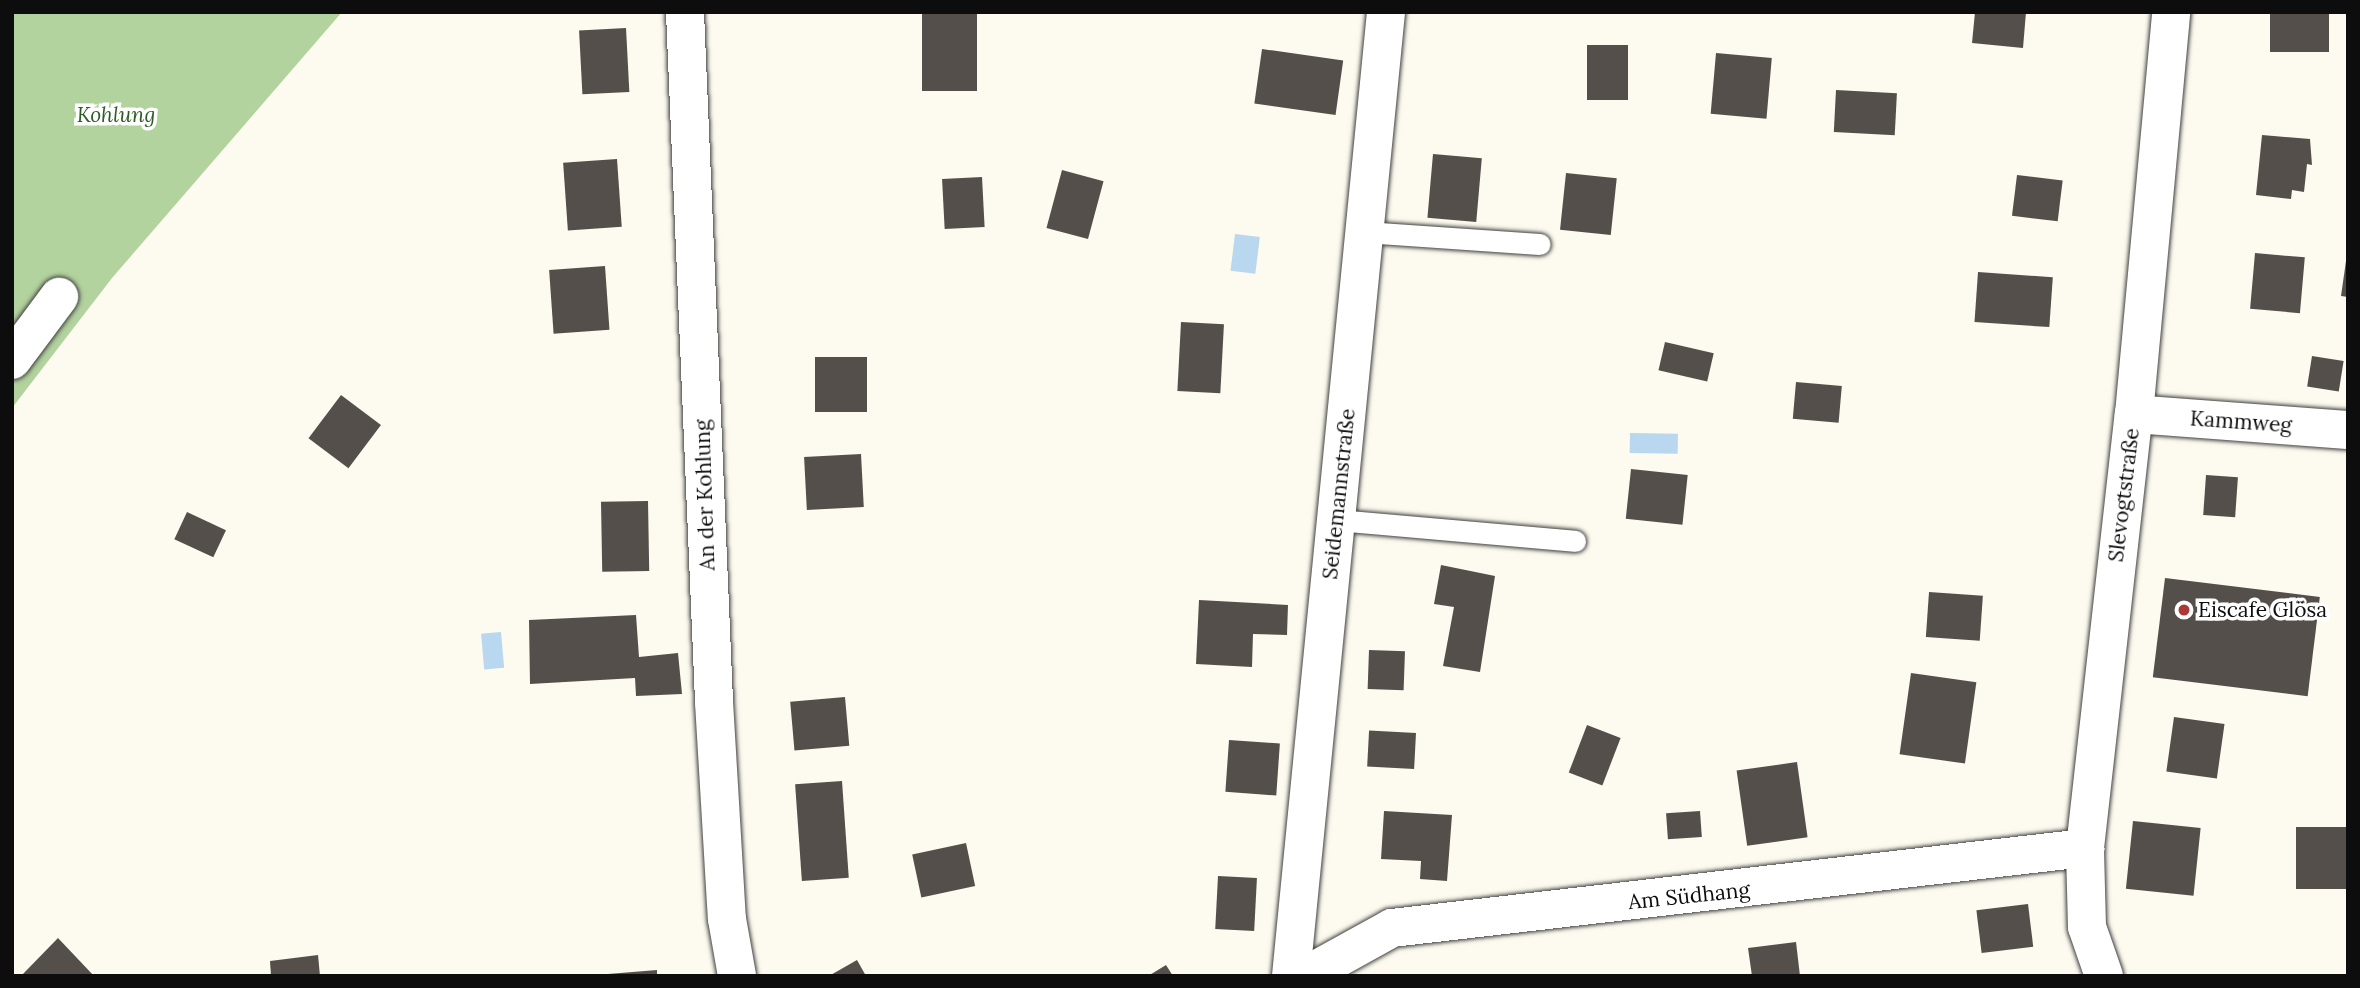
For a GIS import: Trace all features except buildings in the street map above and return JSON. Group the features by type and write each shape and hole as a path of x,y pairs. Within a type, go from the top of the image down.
{"street":[{"name":"An der Kohlung","path":"685,12 714,702 727,919 737,976"},
{"name":"Seidemannstraße","path":"1291,976 1386,12"},
{"name":"Slevogtstraße","path":"2104,976 2087,927 2085,848 2134,414 2171,12"},
{"path":"12,360 58,297"},
{"name":"Kammweg","path":"2134,414 2348,430"},
{"name":"Am Südhang","path":"1305,976 1392,928 2085,848"}],"lane":[{"path":"1364,232 1540,244"},
{"path":"1336,520 1575,541"}],"green space":[{"name":"Kohlung","path":"12,12 342,12 112,278 12,408"}],"water":[{"path":"1235,234 1260,237 1255,274 1230,271"},
{"path":"1630,433 1678,434 1678,454 1630,453"},
{"path":"501,632 504,668 484,670 481,634"}],"place":[{"name":"Eiscafe Glösa","path":"2184,610"}]}
